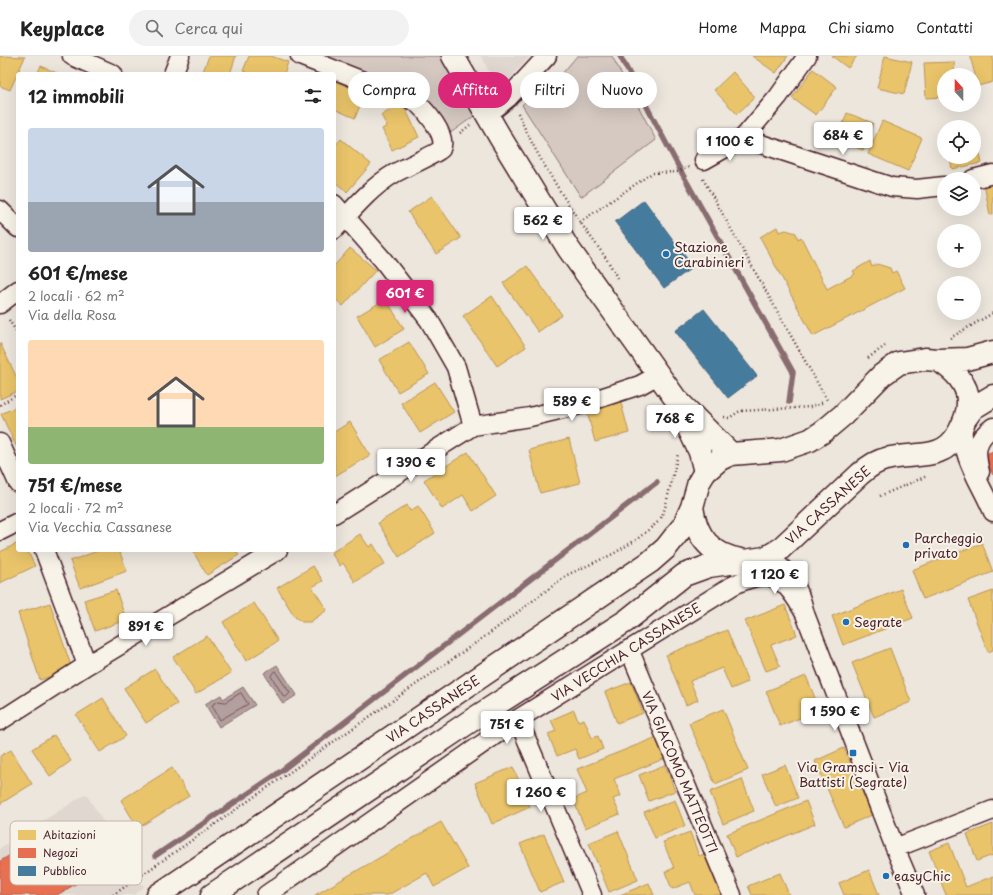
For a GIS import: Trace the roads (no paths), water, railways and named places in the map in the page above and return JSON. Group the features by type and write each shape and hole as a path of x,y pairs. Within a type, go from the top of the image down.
{"main road":[{"path":"453,56 559,234 675,398 731,454"},
{"name":"VIA CASSANESE","path":"158,895 645,566 673,540 684,525 704,472 720,459 731,454 781,450 797,446 824,431 843,415 889,368 899,363 925,359 967,359 993,352"},
{"name":"VIA CASSANESE","path":"938,360 954,371 965,390 968,400 964,422"},
{"name":"VIA CASSANESE","path":"212,895 472,720 618,627 684,575 709,566 757,560 779,550 860,474 874,463 886,459 921,456 944,449 952,443 973,408 993,396"},
{"path":"675,398 700,452 704,472"},
{"path":"692,507 699,532 711,548 721,555 757,560"}],"street":[{"path":"72,56 108,72"},
{"path":"174,72 180,56"},
{"path":"300,56 416,102 427,112 440,135 442,142 441,149 436,154 390,176 338,217 383,260 429,320 456,367 473,426"},
{"path":"487,115 509,98 547,56"},
{"path":"696,163 743,138 778,98 807,56"},
{"path":"743,138 892,187 917,189 937,187"},
{"path":"981,177 993,174"},
{"path":"0,210 16,226"},
{"path":"0,304 16,292"},
{"path":"336,513 473,426 580,405 640,385 658,375"},
{"path":"964,422 962,436 966,452 991,506"},
{"path":"991,506 980,470 977,452 980,439 993,427"},
{"path":"0,443 16,479"},
{"path":"0,531 16,523"},
{"path":"45,552 87,665"},
{"path":"0,721 87,665 270,552"},
{"path":"757,560 774,562 790,574 799,591 805,614 895,848 915,895"},
{"name":"VIA VECCHIA CASSANESE","path":"266,895 518,719 732,586 751,578 768,576 783,582 793,592 805,614"},
{"name":"VIA GIACOMO MATTEOTTI","path":"629,649 732,895"},
{"path":"518,719 592,895"},
{"path":"895,848 993,810"}],"water":[{"path":"277,665 297,695 283,704 264,673"},
{"path":"243,687 255,705 219,727 205,704 221,695 223,699"}],"waterway":[{"path":"620,56 683,175 793,372 789,402"},
{"path":"155,856 277,774 657,482"}],"place":[{"name":"Stazione Carabinieri","path":"666,254"},
{"name":"Parcheggio privato","path":"906,545"},
{"name":"Segrate","path":"846,622"},
{"name":"Via Gramsci - Via Battisti (Segrate)","path":"853,753"},
{"name":"easyChic","path":"886,876"}]}
